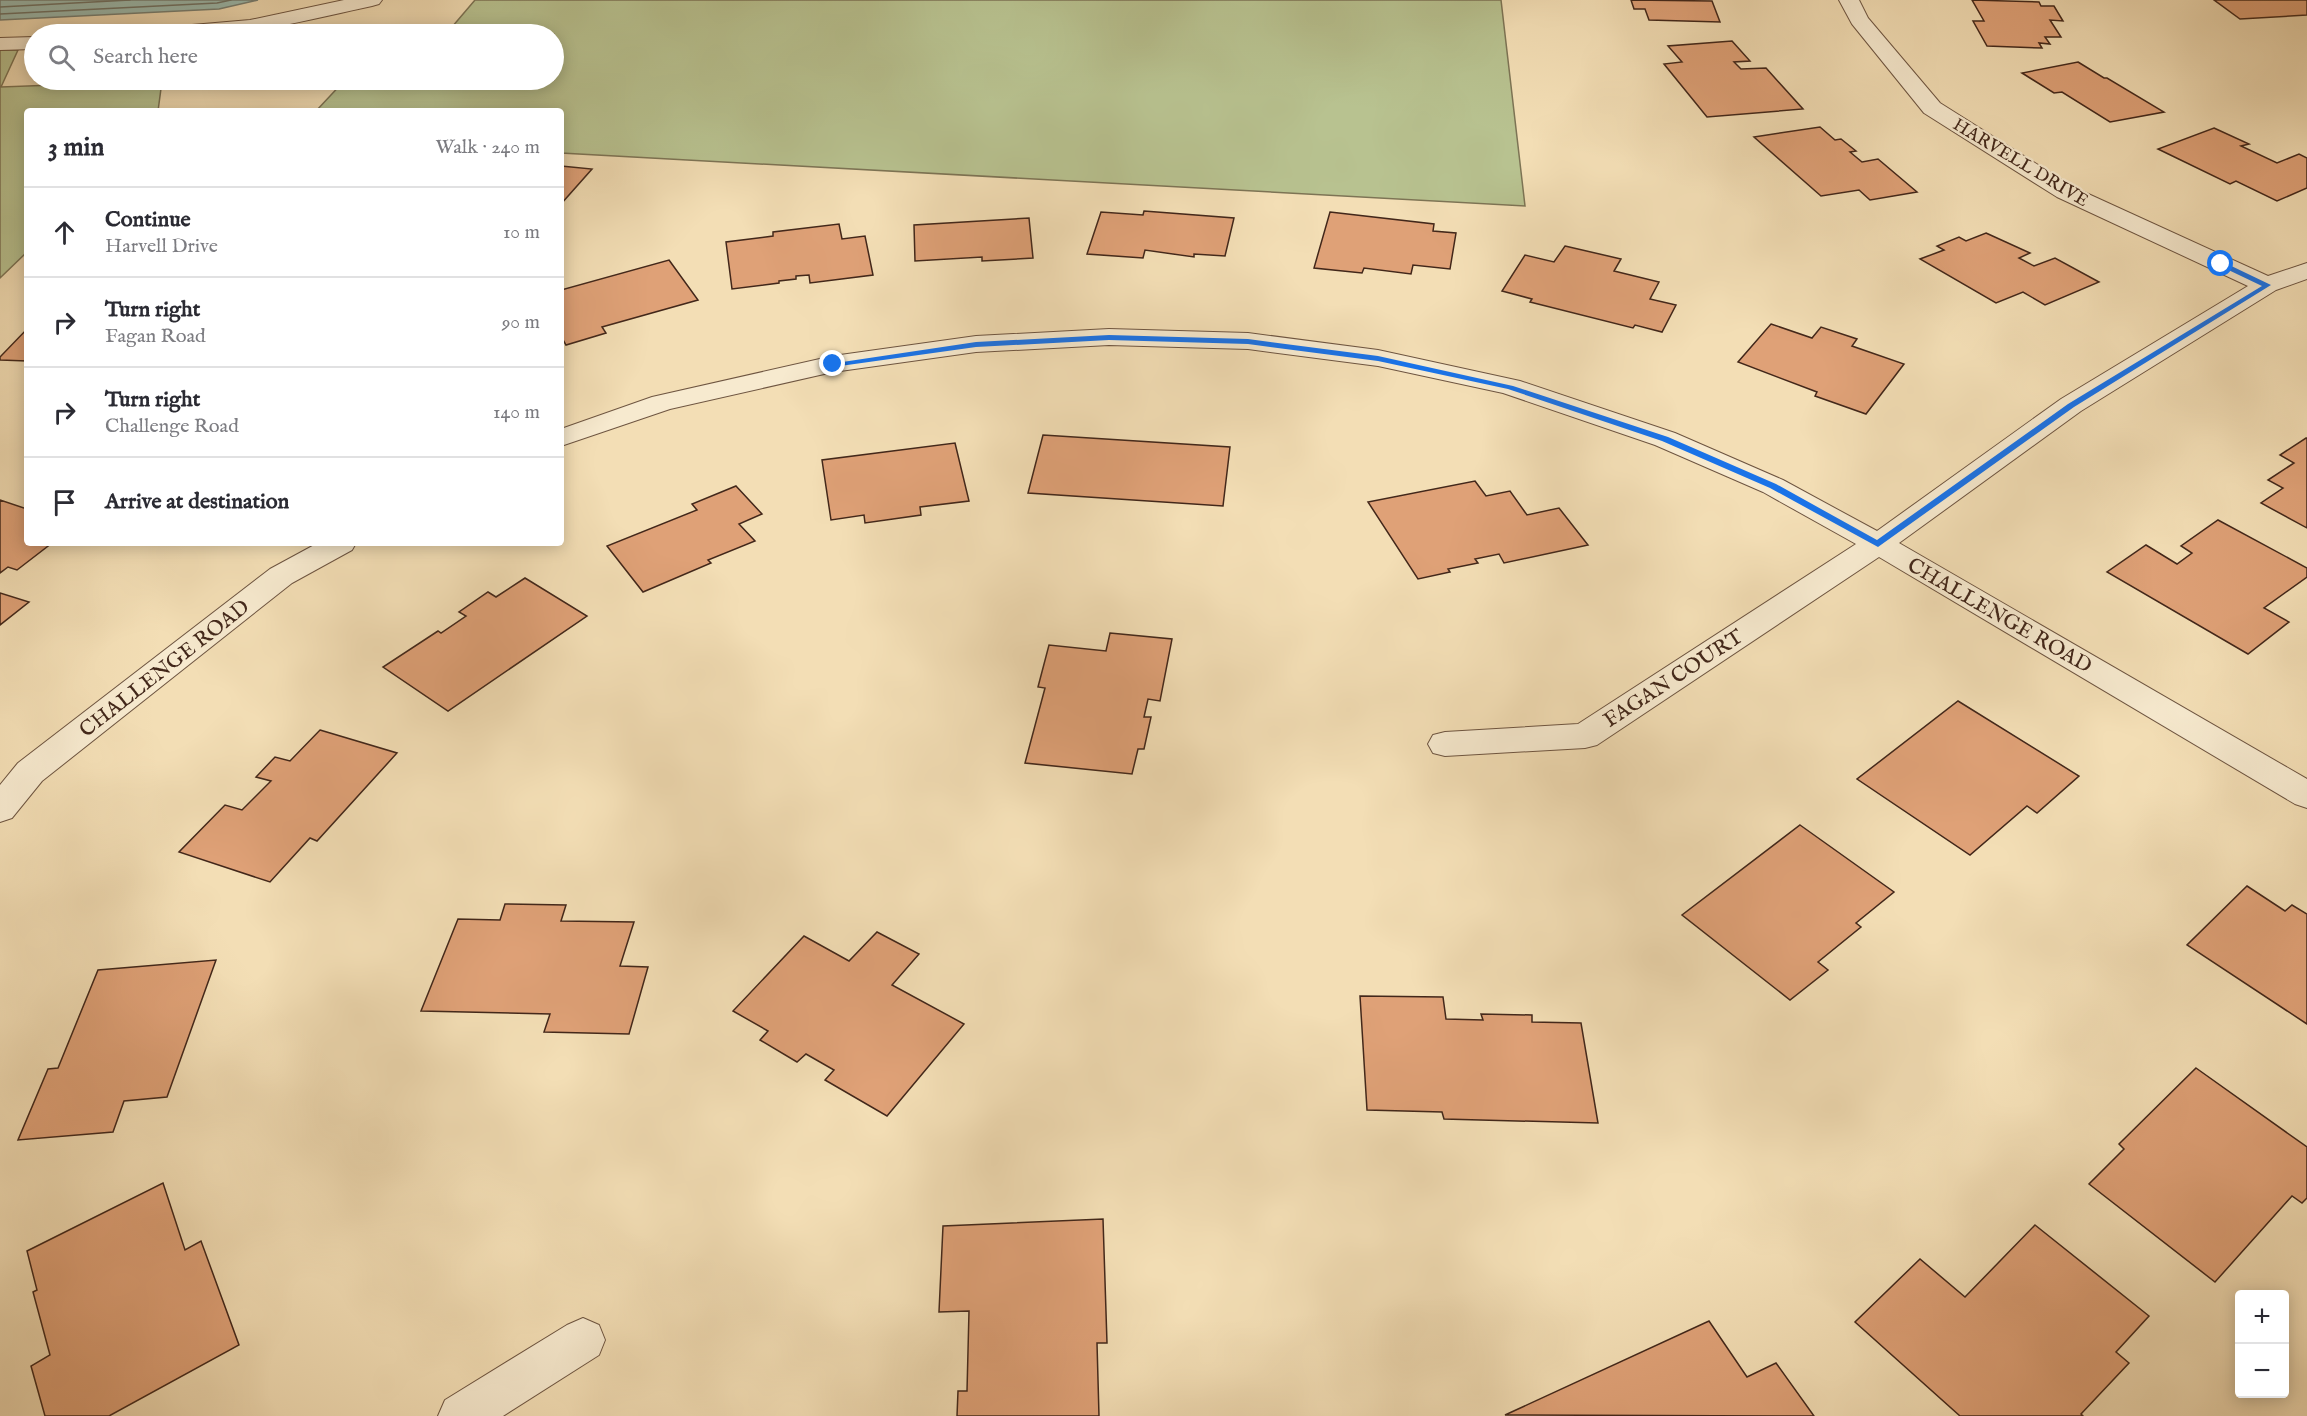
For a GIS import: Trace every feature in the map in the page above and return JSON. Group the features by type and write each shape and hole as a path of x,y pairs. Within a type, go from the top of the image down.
{"street":[{"path":"259,24 372,0"},
{"name":"HARVELL DRIVE","path":"1850,0 1859,20 1932,108 2065,192 2267,285"},
{"path":"0,44 24,43"},
{"name":"FAGAN COURT","path":"1445,744 1585,736 1878,544 2071,405 2267,285 2307,270"},
{"name":"CHALLENGE ROAD","path":"564,437 662,403 833,364 976,344 1109,337 1248,341 1378,358 1510,387 1665,439 1773,486 1878,544 2307,795"},
{"name":"CHALLENGE ROAD","path":"0,809 30,771 272,583 336,546"},
{"path":"461,1416 583,1340"}],"green space":[{"path":"475,0 1501,0 1525,206 564,153 564,108 319,108 336,90 564,90 564,24 455,24"},
{"path":"0,50 18,50 1,87 24,86 24,90 161,90 158,108 24,108 24,255 0,278"}],"water":[{"path":"0,0 258,0 219,9 0,20"}],"building":[{"path":"1631,0 1712,1 1720,22 1649,20 1645,9 1634,9"},
{"path":"1972,0 2039,2 2041,6 2054,6 2063,21 2050,20 2061,37 2045,37 2050,44 2039,43 2042,48 1987,46 1973,21 1984,21"},
{"path":"2214,0 2307,0 2307,15 2240,19"},
{"path":"1732,41 1750,61 1734,62 1741,69 1766,68 1803,109 1707,117 1664,64 1682,62 1668,46"},
{"path":"2078,62 2164,112 2110,122 2062,92 2054,93 2022,73"},
{"path":"1820,127 1835,140 1841,139 1856,151 1850,152 1862,162 1878,159 1917,192 1870,200 1859,190 1821,196 1754,137"},
{"path":"2214,128 2249,144 2241,146 2277,163 2299,154 2307,158 2307,188 2277,201 2236,181 2230,184 2158,149"},
{"path":"564,166 592,169 564,201"},
{"path":"1144,211 1234,218 1225,256 1194,254 1194,257 1145,250 1143,258 1087,254 1101,212 1143,215"},
{"path":"1330,212 1434,224 1433,231 1456,233 1450,269 1413,265 1411,274 1364,268 1362,273 1314,268"},
{"path":"1029,218 1033,258 982,261 982,257 915,261 914,225"},
{"path":"839,224 842,239 865,236 873,275 810,283 809,275 796,276 796,279 779,281 779,283 732,289 726,242 773,236 773,232"},
{"path":"1986,233 2030,253 2019,258 2034,266 2055,258 2099,282 2045,305 2023,292 1996,303 1920,259 1944,250 1937,246 1959,237 1966,241"},
{"path":"1565,246 1621,259 1614,271 1659,282 1650,299 1676,305 1662,332 1635,325 1633,328 1530,302 1532,299 1502,291 1525,255 1554,262"},
{"path":"669,260 698,300 602,327 606,333 566,345 564,341 564,289"},
{"path":"1771,324 1812,338 1821,327 1857,339 1852,346 1904,364 1866,414 1815,396 1817,392 1738,362"},
{"path":"24,332 24,361 0,360 0,357"},
{"path":"1043,435 1230,447 1223,506 1028,493"},
{"path":"2306,438 2307,528 2261,503 2283,488 2268,480 2294,463 2280,455"},
{"path":"955,443 969,501 920,507 921,515 865,523 864,515 831,520 822,460"},
{"path":"1475,481 1486,496 1510,491 1527,515 1559,508 1588,545 1504,563 1499,554 1475,559 1478,563 1448,569 1450,572 1418,579 1368,502"},
{"path":"736,486 762,514 739,524 755,541 708,560 711,563 643,592 607,546 697,510 692,504"},
{"path":"0,500 24,508 24,546 48,546 17,570 8,567 0,573"},
{"path":"2218,520 2307,568 2307,577 2264,608 2289,622 2248,654 2107,572 2146,545 2177,564 2192,553 2181,546"},
{"path":"525,578 587,616 448,711 383,667 438,631 441,633 466,616 459,612 488,592 496,597"},
{"path":"0,593 29,602 0,625"},
{"path":"1110,633 1172,639 1160,701 1148,699 1144,717 1151,717 1144,749 1138,749 1132,774 1025,763 1045,688 1038,687 1049,645 1106,651"},
{"path":"1958,701 2079,776 2037,813 2027,806 1970,855 1857,779"},
{"path":"320,730 397,753 317,841 310,838 270,882 179,852 225,805 242,810 271,781 256,777 275,757 290,761"},
{"path":"1800,825 1894,892 1856,923 1861,927 1818,962 1828,970 1790,1000 1682,915"},
{"path":"2247,886 2285,911 2292,905 2307,914 2307,1024 2187,945"},
{"path":"505,904 566,905 561,921 634,922 620,966 648,967 629,1034 544,1032 550,1014 421,1011 458,919 500,920"},
{"path":"877,932 919,954 892,985 964,1024 887,1116 825,1080 834,1070 806,1054 797,1062 760,1040 768,1031 733,1011 804,936 849,961"},
{"path":"216,960 167,1097 124,1101 113,1132 18,1140 48,1069 58,1068 98,970"},
{"path":"1360,996 1443,997 1446,1019 1483,1020 1481,1014 1532,1015 1532,1022 1581,1023 1598,1123 1444,1119 1442,1112 1367,1110"},
{"path":"2196,1068 2307,1147 2307,1198 2302,1203 2292,1196 2215,1282 2089,1184 2124,1149 2119,1144"},
{"path":"163,1183 185,1250 201,1241 239,1345 109,1416 45,1416 31,1366 50,1355 33,1292 37,1290 27,1251"},
{"path":"1103,1219 1107,1343 1097,1343 1099,1416 957,1416 958,1391 967,1391 969,1311 939,1312 943,1226"},
{"path":"2035,1225 2149,1316 2116,1352 2129,1363 2081,1414 2083,1416 1960,1416 1855,1322 1920,1259 1965,1297"},
{"path":"1709,1321 1747,1377 1776,1363 1814,1416 1505,1415"}],"route":[{"path":"833,364 976,344 1109,337 1248,341 1378,358 1510,387 1665,439 1773,486 1878,544 2071,405 2267,285 2221,264"}]}
